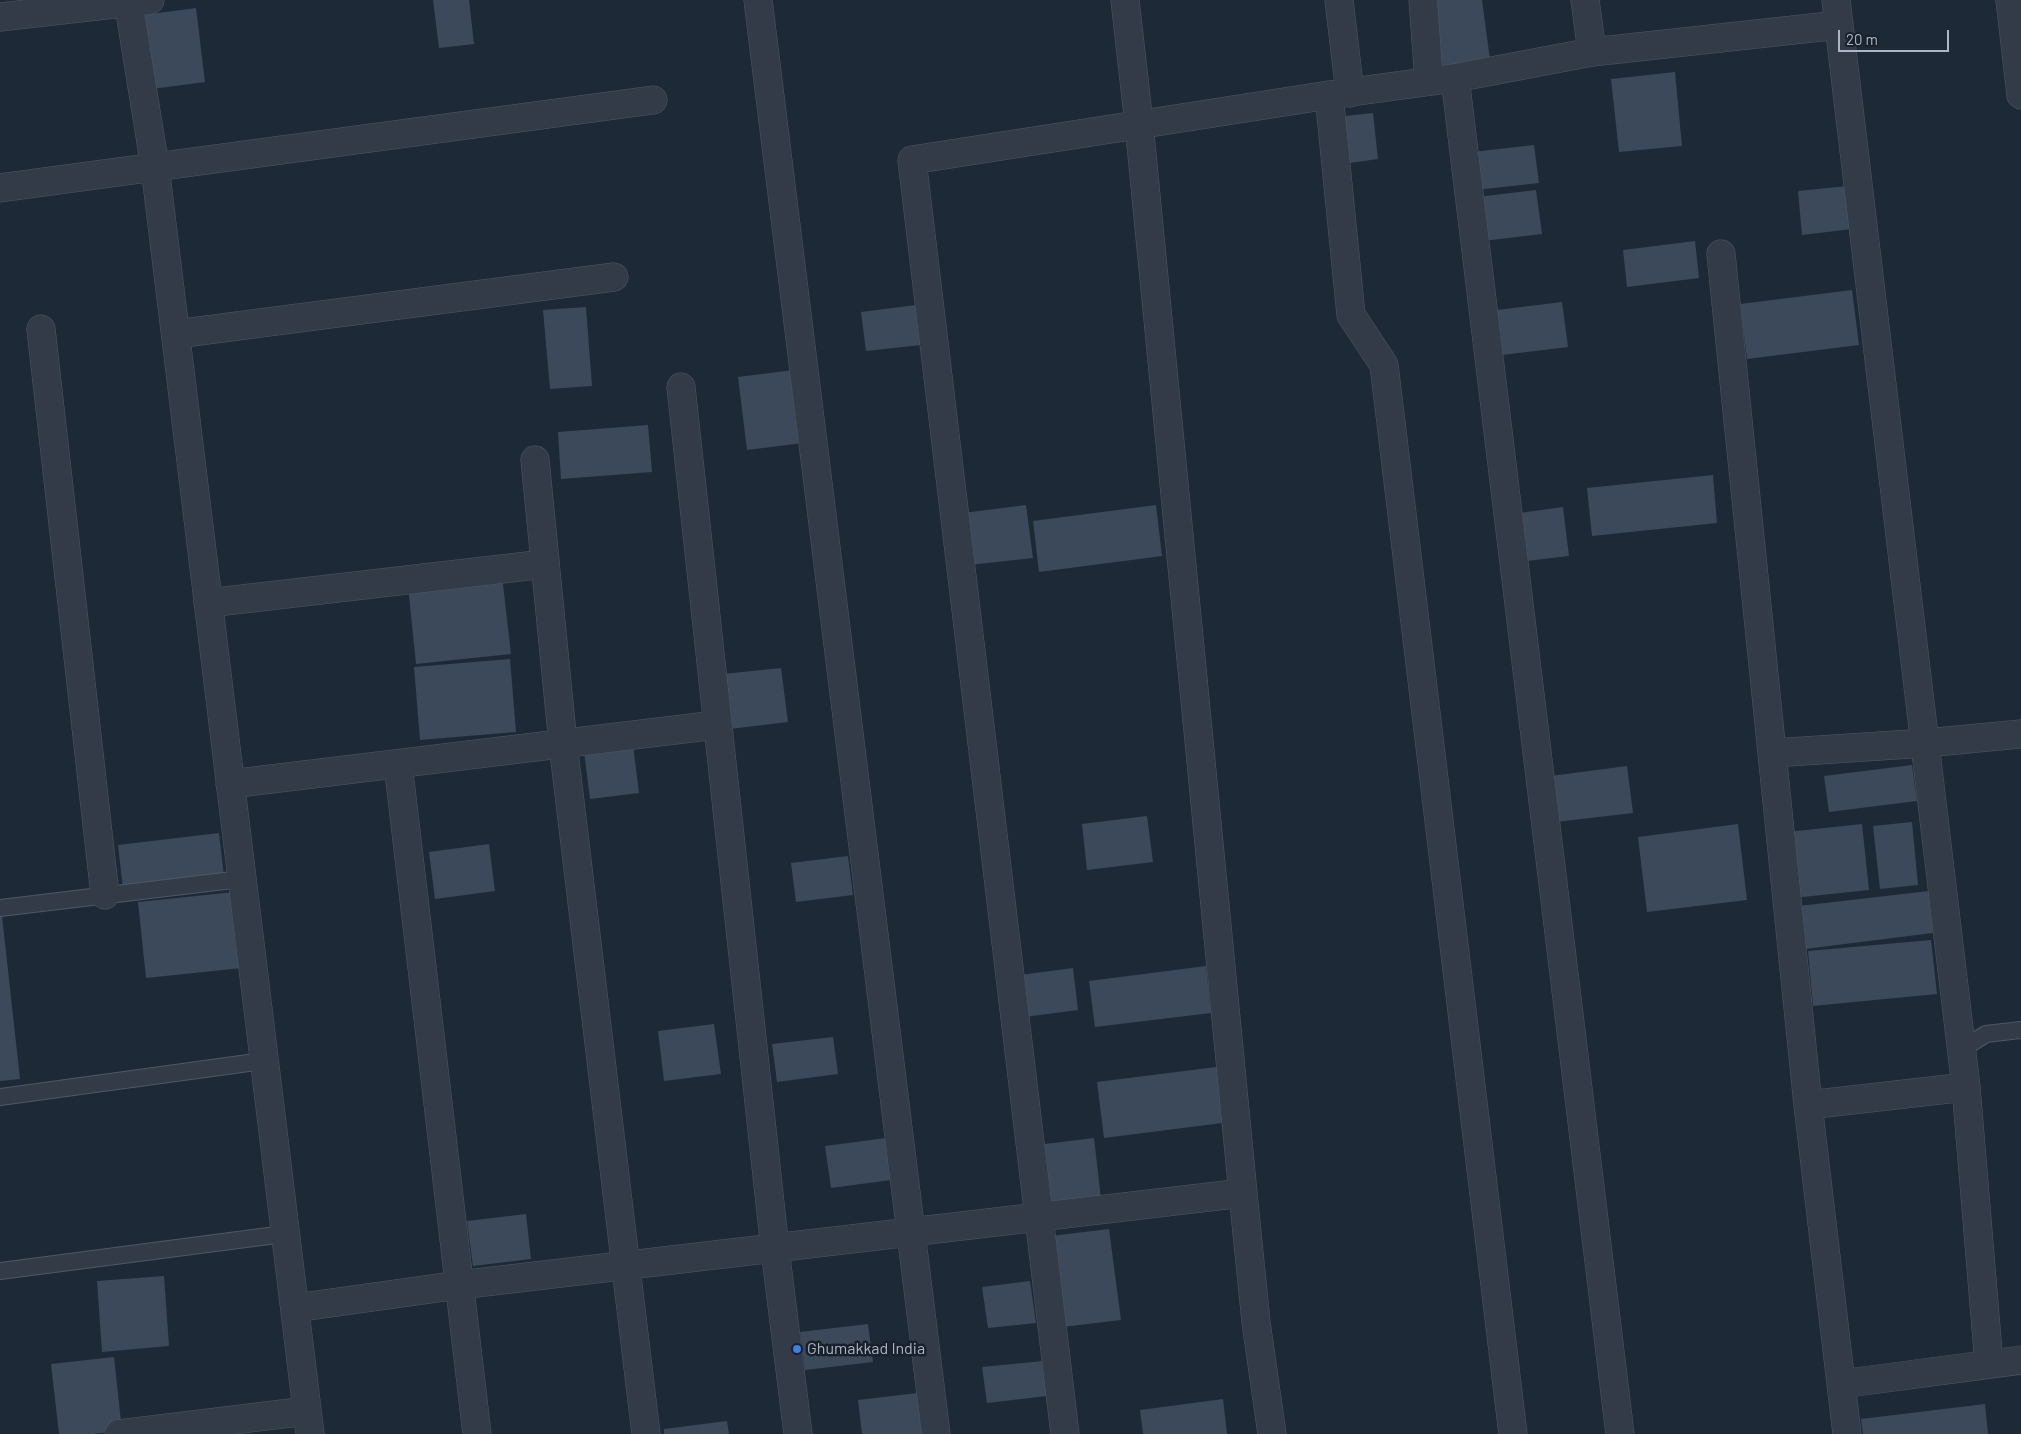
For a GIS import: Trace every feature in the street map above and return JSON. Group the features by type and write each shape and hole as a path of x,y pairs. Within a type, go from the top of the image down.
{"street":[{"path":"758,0 936,1434"},
{"path":"1125,0 1139,124 1256,1322 1272,1434"},
{"path":"1339,0 1340,94 1352,316 1384,365 1513,1434"},
{"path":"1423,0 1442,80 1620,1434"},
{"path":"1585,0 1592,52"},
{"path":"2010,0 2021,96"},
{"path":"0,17 135,1 308,1422 119,1434"},
{"path":"1065,1434 912,160 1139,124 1442,80 1592,52 1838,12 1962,1049 1989,1364"},
{"path":"0,188 653,100"},
{"path":"1721,254 1808,1105 1847,1434"},
{"path":"176,334 614,277"},
{"path":"41,329 105,895"},
{"path":"681,387 774,1249 798,1434"},
{"path":"535,460 564,744 646,1434"},
{"path":"208,603 545,564"},
{"path":"230,784 716,725"},
{"path":"1772,753 1926,743 2021,734"},
{"path":"398,764 476,1434"},
{"path":"1808,1105 1966,1087"},
{"path":"295,1308 459,1285 1243,1193"},
{"path":"1841,1384 2021,1360"}],"lane":[{"path":"0,908 241,879"},
{"path":"1962,1049 1986,1034 2021,1030"},
{"path":"0,1097 263,1061"},
{"path":"0,1271 284,1234"}],"building":[{"path":"433,0 469,0 474,44 439,48"},
{"path":"1425,0 1482,0 1491,67 1435,76"},
{"path":"196,8 205,82 152,89 143,15"},
{"path":"1675,72 1682,146 1619,152 1611,79"},
{"path":"1373,113 1378,159 1342,164 1336,117"},
{"path":"1534,145 1539,183 1476,190 1472,152"},
{"path":"1847,186 1852,229 1802,235 1798,191"},
{"path":"1536,190 1542,234 1483,241 1477,197"},
{"path":"1695,241 1699,278 1627,287 1623,250"},
{"path":"1852,290 1859,345 1747,359 1740,304"},
{"path":"1562,302 1568,347 1494,356 1489,311"},
{"path":"916,305 921,345 866,351 861,312"},
{"path":"586,307 592,386 550,389 543,310"},
{"path":"794,370 803,443 747,450 738,377"},
{"path":"648,425 652,472 561,479 558,432"},
{"path":"1713,475 1717,523 1592,536 1587,488"},
{"path":"1026,505 1033,558 969,565 963,513"},
{"path":"1156,505 1162,556 1039,572 1033,521"},
{"path":"1563,507 1569,556 1518,562 1512,514"},
{"path":"502,576 511,654 416,664 408,586"},
{"path":"510,659 516,732 420,740 414,667"},
{"path":"781,668 788,722 730,729 723,674"},
{"path":"633,745 639,793 590,799 584,751"},
{"path":"1912,765 1917,801 1829,812 1824,776"},
{"path":"1627,766 1633,813 1556,822 1551,776"},
{"path":"1147,816 1153,862 1087,870 1082,824"},
{"path":"1912,822 1918,885 1880,889 1873,826"},
{"path":"1738,824 1747,900 1647,912 1638,837"},
{"path":"1862,824 1869,890 1793,898 1787,832"},
{"path":"219,833 224,876 123,889 118,845"},
{"path":"489,844 495,891 435,899 429,852"},
{"path":"848,856 853,895 796,902 791,863"},
{"path":"1929,891 1933,933 1805,949 1799,906"},
{"path":"234,892 242,968 146,978 138,902"},
{"path":"0,916 2,916 20,1079 0,1081"},
{"path":"1931,940 1937,994 1813,1006 1808,951"},
{"path":"1206,966 1211,1013 1095,1027 1089,981"},
{"path":"1073,968 1078,1010 1017,1018 1012,976"},
{"path":"714,1024 721,1074 664,1081 658,1031"},
{"path":"833,1037 838,1074 777,1082 772,1044"},
{"path":"1224,1066 1230,1122 1104,1138 1097,1082"},
{"path":"886,1138 891,1180 831,1188 825,1146"},
{"path":"1094,1138 1101,1199 1044,1206 1037,1145"},
{"path":"526,1214 531,1259 473,1266 467,1221"},
{"path":"1109,1229 1121,1320 1062,1327 1051,1236"},
{"path":"164,1276 169,1346 102,1352 97,1281"},
{"path":"1030,1281 1036,1323 988,1328 982,1287"},
{"path":"868,1324 873,1362 805,1370 800,1332"},
{"path":"114,1357 122,1431 92,1434 59,1434 51,1364"},
{"path":"1043,1361 1047,1396 987,1403 982,1367"},
{"path":"918,1393 923,1434 862,1434 858,1400"},
{"path":"1223,1399 1227,1434 1143,1434 1140,1410"},
{"path":"1985,1404 1988,1434 1863,1434 1861,1419"},
{"path":"727,1421 729,1434 664,1434 664,1429"}],"place":[{"name":"Ghumakkad India","path":"797,1349"}]}
